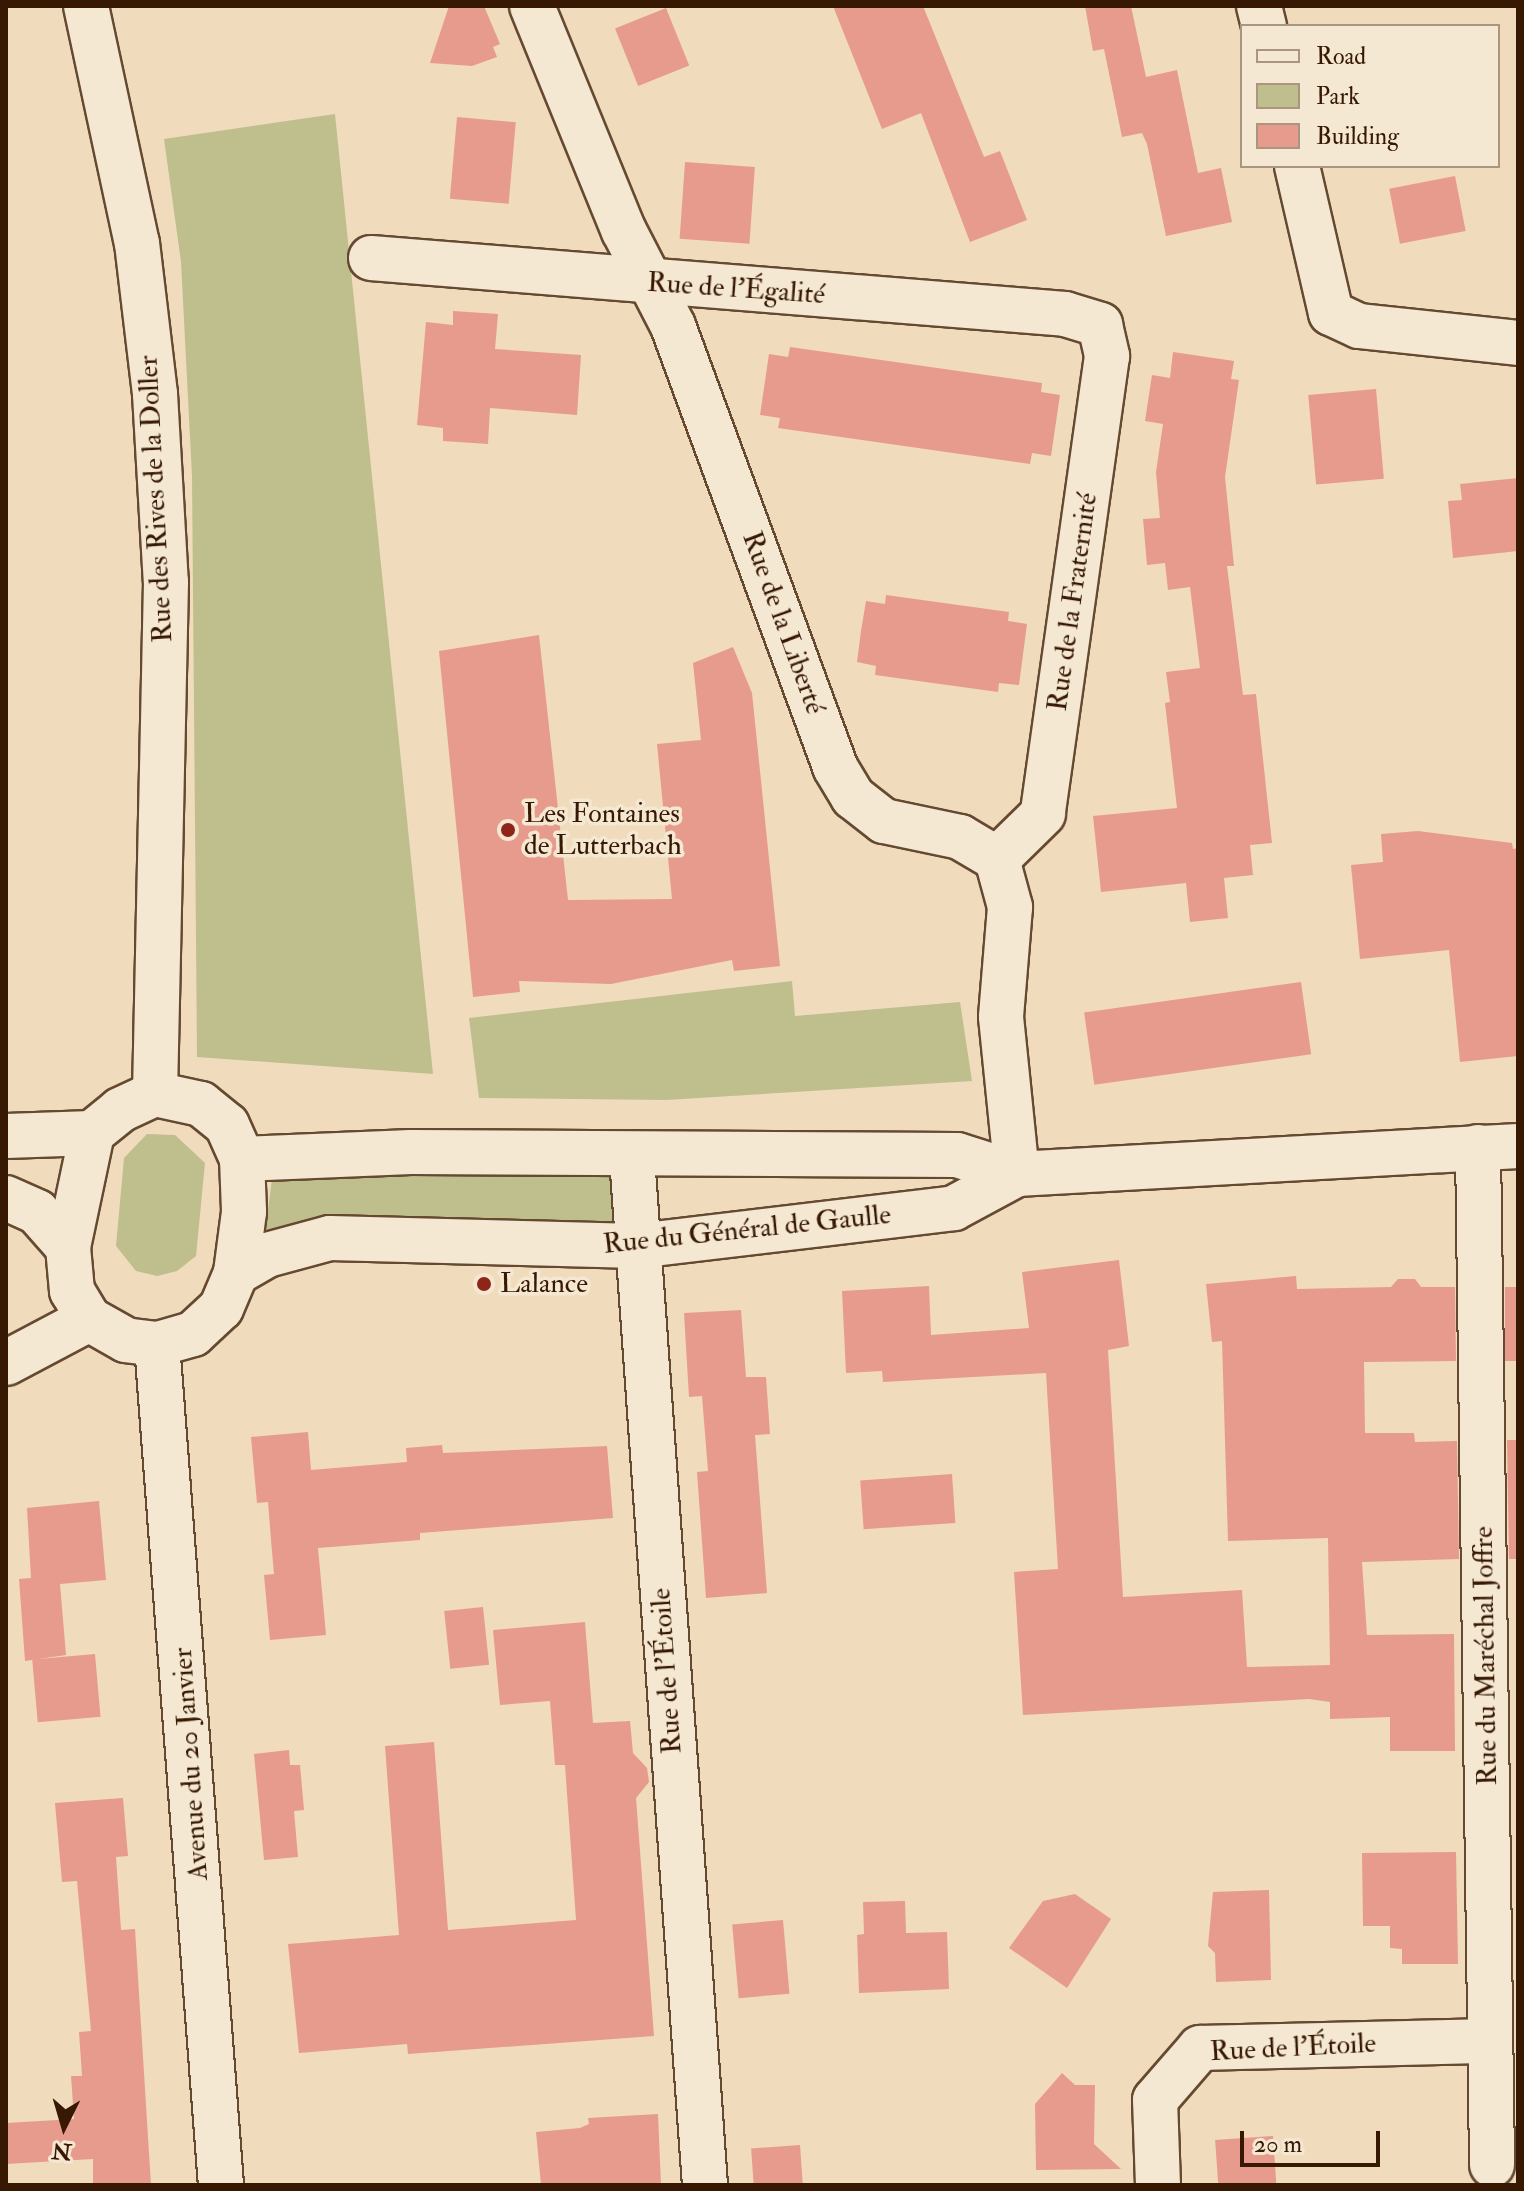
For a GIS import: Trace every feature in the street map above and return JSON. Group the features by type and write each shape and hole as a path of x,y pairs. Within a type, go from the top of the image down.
{"street":[{"name":"Rue des Rives de la Doller","path":"86,6 137,243 155,394 166,582 155,1094"},
{"name":"Rue de la Liberté","path":"532,6 624,231 673,326 835,767 853,797 884,821 960,837 997,859"},
{"path":"1297,168 1331,313 1359,326 1518,343"},
{"name":"Rue de l'Égalité","path":"371,258 1065,314 1100,325"},
{"name":"Rue de la Fraternité","path":"997,859 1043,814 1107,356 1100,325"},
{"path":"997,859 1010,907 1001,1017 1017,1174"},
{"path":"6,1136 92,1133 120,1110 155,1094 201,1104 227,1125 242,1159 244,1212 236,1273 221,1308 193,1334 157,1344 126,1340 89,1319 72,1291 68,1247 92,1133"},
{"name":"Rue du Général de Gaulle","path":"242,1159 411,1152 632,1157 957,1155 1017,1174 1498,1146"},
{"name":"Rue du Maréchal Joffre","path":"1492,2165 1499,2016 1498,1146"},
{"name":"Rue de l'Étoile","path":"632,1157 705,2185"},
{"name":"Rue du Général de Gaulle","path":"236,1273 267,1255 330,1238 637,1246 954,1208 1017,1174"},
{"path":"6,1198 37,1212 68,1247"},
{"path":"6,1363 89,1319"},
{"name":"Avenue du 20 Janvier","path":"157,1344 221,2185"},
{"name":"Rue de l'Étoile","path":"1158,2185 1155,2100 1200,2048 1499,2016"}],"green space":[{"path":"335,114 433,1074 197,1057 192,476 181,262 164,139"},
{"path":"792,981 795,1016 960,1002 972,1081 666,1100 479,1098 469,1018"},
{"path":"147,1134 175,1135 205,1163 196,1256 177,1271 157,1276 136,1271 116,1246 124,1158"},
{"path":"311,1174 610,1177 615,1231 264,1240 272,1179"}],"building":[{"path":"449,6 484,6 500,44 493,47 497,57 472,66 430,63"},
{"path":"833,6 923,6 984,157 1000,151 1027,220 970,242 921,113 882,129"},
{"path":"1085,6 1131,6 1146,77 1177,70 1198,173 1221,168 1232,222 1166,236 1147,144 1142,133 1122,137 1104,49 1093,51"},
{"path":"666,8 689,65 638,86 615,29"},
{"path":"457,117 516,122 509,204 450,199"},
{"path":"685,162 755,167 749,244 680,239"},
{"path":"1455,176 1466,231 1400,244 1389,189"},
{"path":"453,311 498,314 495,349 581,355 577,415 490,408 488,444 443,441 443,428 417,425 426,322 453,325"},
{"path":"790,347 1042,383 1041,392 1060,395 1051,456 1032,453 1030,464 778,428 780,418 760,415 769,354 788,357"},
{"path":"1173,352 1234,361 1231,379 1239,380 1225,477 1234,566 1227,566 1243,695 1256,694 1272,843 1250,845 1253,875 1224,878 1228,918 1190,922 1186,883 1101,892 1093,816 1177,808 1165,703 1170,702 1166,672 1200,668 1190,587 1168,590 1165,563 1147,565 1143,519 1160,518 1156,472 1163,424 1145,421 1152,375 1170,378"},
{"path":"1376,389 1384,479 1316,485 1308,395"},
{"path":"1518,478 1518,551 1453,558 1448,501 1462,500 1460,484"},
{"path":"886,595 1009,612 1008,621 1027,624 1019,685 999,683 998,692 875,675 876,666 857,662 861,631 866,601 885,604"},
{"name":"Les Fontaines de Lutterbach","path":"539,635 568,900 672,899 657,744 701,740 693,663 733,647 752,693 780,966 734,971 732,960 611,984 519,981 520,992 473,997 439,651"},
{"path":"1418,831 1512,843 1513,849 1518,848 1518,1056 1460,1062 1449,950 1360,959 1351,865 1383,862 1381,834"},
{"path":"1301,982 1311,1054 1094,1085 1084,1012"},
{"path":"1119,1260 1129,1346 1108,1350 1123,1597 1242,1590 1247,1667 1330,1665 1328,1538 1228,1541 1222,1341 1212,1342 1206,1284 1296,1276 1297,1289 1391,1287 1398,1279 1415,1279 1421,1287 1455,1287 1456,1361 1364,1362 1365,1433 1414,1433 1415,1442 1457,1441 1459,1559 1362,1562 1367,1635 1454,1634 1455,1751 1390,1751 1390,1717 1330,1719 1330,1702 1309,1699 1023,1715 1014,1572 1058,1569 1046,1373 883,1382 882,1371 846,1373 842,1291 929,1286 931,1335 1029,1328 1022,1272"},
{"path":"1505,1287 1518,1287 1518,1361 1505,1361"},
{"path":"741,1310 746,1377 766,1377 770,1434 755,1435 767,1593 706,1598 697,1472 708,1471 702,1396 689,1397 684,1313"},
{"path":"308,1432 311,1470 407,1462 406,1448 442,1445 443,1453 607,1446 613,1518 420,1533 420,1540 318,1548 326,1635 270,1640 264,1575 274,1574 268,1502 257,1503 251,1437"},
{"path":"1507,1440 1518,1440 1518,1559 1509,1559"},
{"path":"952,1474 955,1523 864,1529 860,1480"},
{"path":"99,1501 106,1580 60,1584 66,1655 25,1661 19,1579 31,1578 27,1508"},
{"path":"483,1607 489,1665 450,1669 444,1611"},
{"path":"585,1622 593,1723 630,1721 633,1753 647,1768 649,1782 636,1798 654,2036 408,2054 407,2044 299,2053 288,1944 399,1935 385,1746 434,1742 448,1930 576,1920 565,1765 555,1765 550,1701 500,1705 493,1630"},
{"path":"95,1654 100,1717 38,1722 32,1659"},
{"path":"289,1750 290,1765 300,1765 304,1810 294,1811 298,1857 264,1860 254,1754"},
{"path":"123,1798 128,1856 116,1857 121,1930 135,1929 151,2185 93,2185 93,2159 6,2164 6,2123 74,2119 71,2076 82,2076 79,2032 91,2031 77,1881 62,1882 55,1803"},
{"path":"1456,1852 1458,1964 1402,1964 1402,1949 1390,1948 1390,1926 1363,1926 1362,1853"},
{"path":"1269,1890 1271,1980 1216,1982 1215,1953 1208,1946 1213,1892"},
{"path":"1075,1894 1111,1919 1067,1988 1009,1948 1043,1901"},
{"path":"905,1901 906,1933 947,1932 949,1989 859,1993 857,1935 864,1934 863,1902"},
{"path":"783,1920 789,1994 739,1998 732,1924"},
{"path":"1062,2073 1075,2085 1095,2085 1094,2144 1121,2169 1036,2170 1035,2104"},
{"path":"658,2114 661,2185 541,2185 536,2132 580,2128 589,2124 588,2118"},
{"path":"1273,2136 1276,2185 1218,2185 1215,2140"},
{"path":"800,2145 803,2185 754,2185 751,2148"}],"place":[{"name":"Les Fontaines de Lutterbach","path":"508,830"},
{"name":"Lalance","path":"484,1284"}]}
